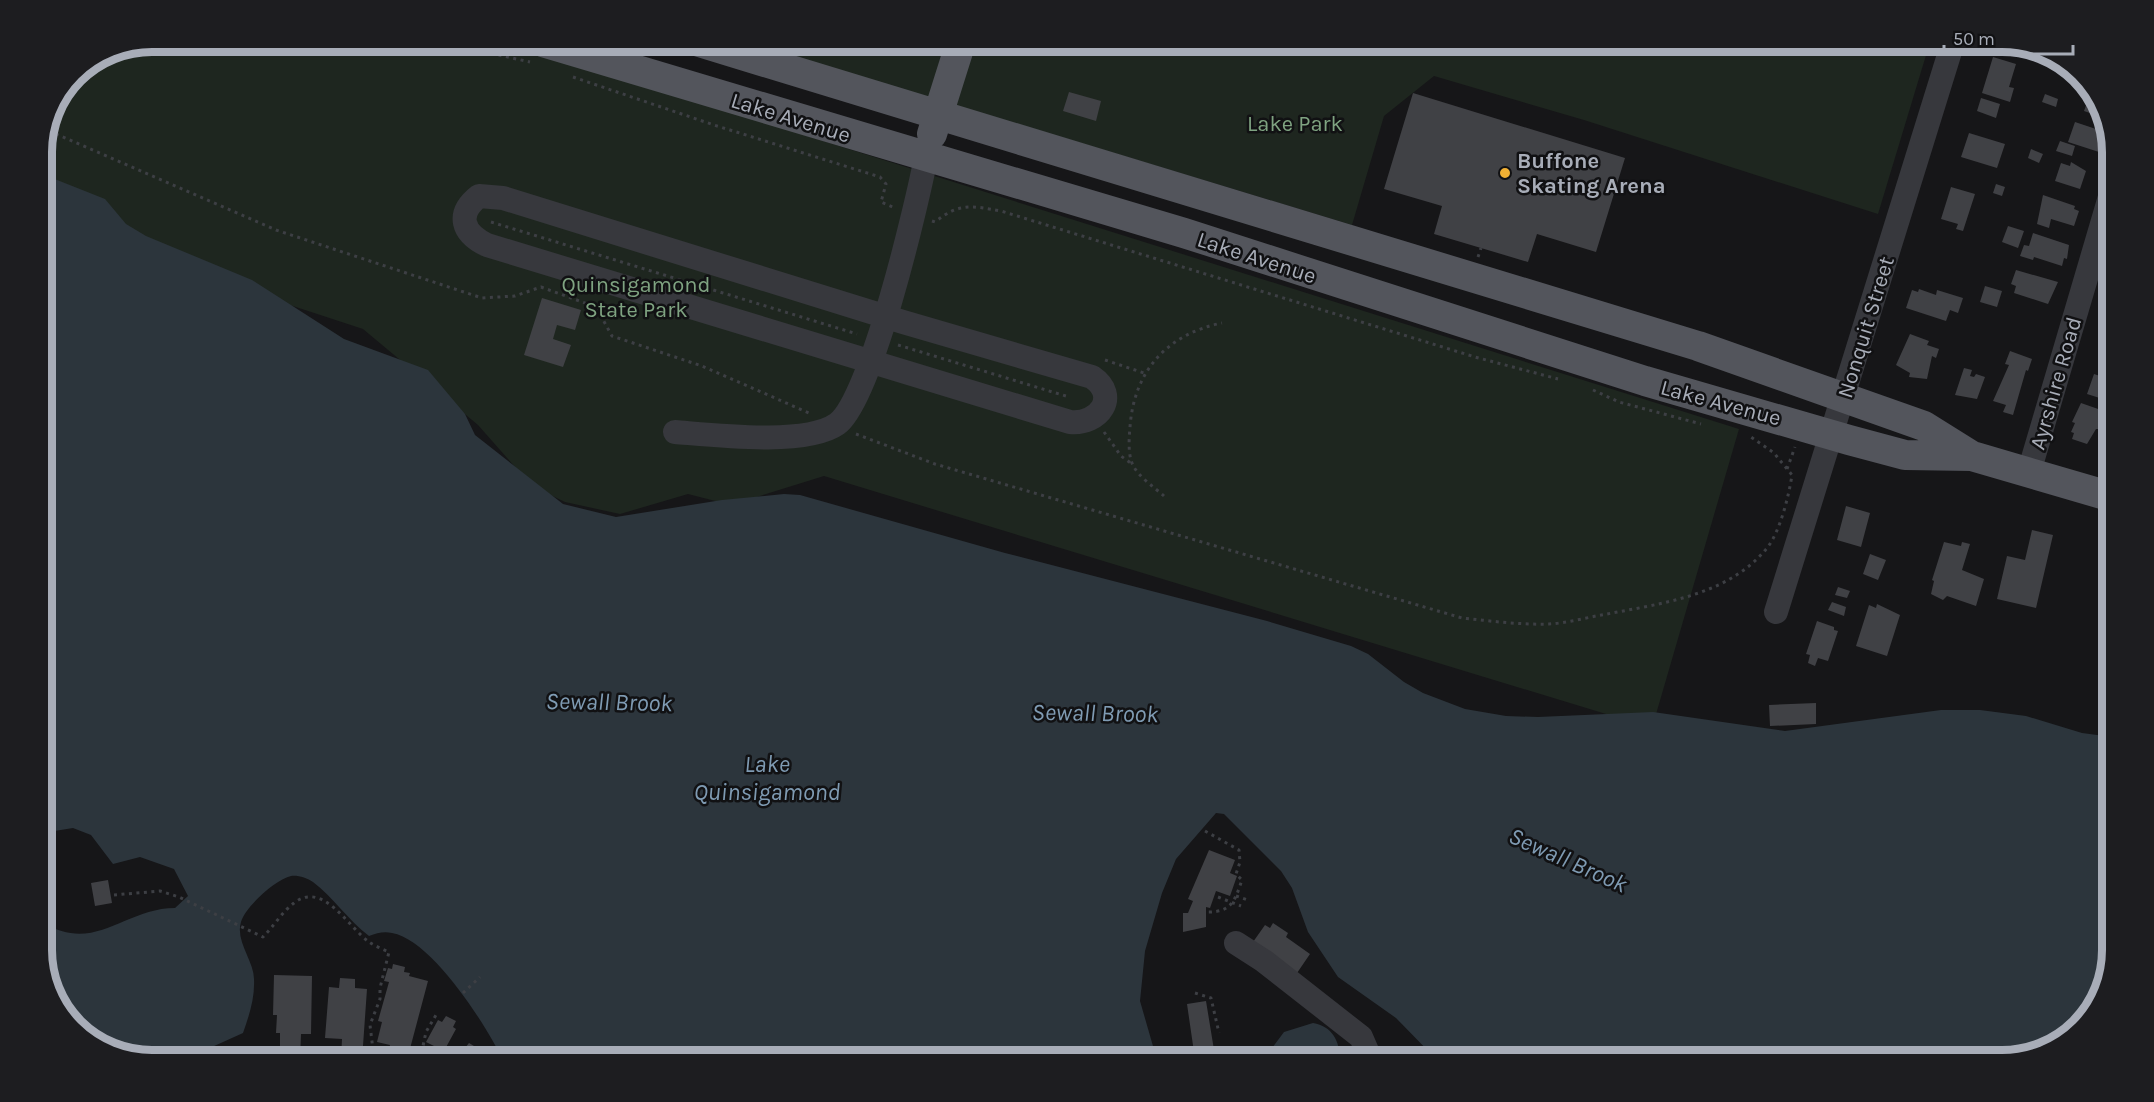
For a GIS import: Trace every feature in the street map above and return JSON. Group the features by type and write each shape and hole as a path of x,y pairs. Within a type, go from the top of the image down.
{"main road":[{"name":"Lake Avenue","path":"731,52 937,116 1307,225 1698,346 1924,426 1972,456"},
{"path":"926,157 958,52"},
{"name":"Lake Avenue","path":"540,53 926,157 1184,233 1645,381 1905,455 1972,456 2101,494"}],"street":[{"name":"Nonquit Street","path":"1776,612 1950,52"},
{"path":"675,432 734,437 778,436 811,433 837,424 856,400 870,361 914,214 926,157"},
{"path":"479,196 503,198 884,316 1092,377 1102,388 1105,397 1100,413 1091,420 1082,423 1070,422 870,361 487,245 470,234 464,218 467,208 479,196"},
{"name":"Ayrshire Road","path":"2029,472 2101,227"},
{"path":"1236,943 1272,966 1361,1037 1367,1050"}],"path":[{"path":"570,76 714,125 880,177 886,184 881,202 902,210"},
{"path":"55,134 276,230 482,298 516,296 541,287 596,307 612,336 702,366 837,424 877,444 935,464 1462,618 1517,624 1551,624 1668,602 1739,576 1769,546 1792,475 1774,453 1748,436"},
{"path":"926,218 935,222 961,206 970,205 1001,211 1475,357 1566,381"},
{"path":"491,222 857,334"},
{"path":"1132,464 1129,439 1132,404 1144,374 1162,352 1190,332 1222,323"},
{"path":"896,345 1069,396"},
{"path":"1098,357 1144,374"},
{"path":"1588,387 1619,402 1707,425"},
{"path":"1101,427 1121,456 1164,496"},
{"path":"1787,469 1796,445"},
{"path":"1205,831 1239,850 1240,862 1236,874 1242,880 1234,903 1219,912 1208,912"},
{"path":"114,895 160,891 263,937 293,903 306,896 319,897 332,906 368,941 389,952 380,988 380,999 370,1024 373,1050"},
{"path":"1236,896 1248,900"},
{"path":"1218,897 1241,906"},
{"path":"462,993 480,977"},
{"path":"1196,993 1211,998 1219,1033"},
{"path":"422,1050 426,1032 436,1015"}],"green space":[{"name":"Quinsigamond State Park","path":"152,52 540,52 1739,429 1652,728 824,476 731,505 688,494 620,514 565,502 532,486 478,425 363,329 53,228 53,146 56,126 73,92 86,77 102,66 133,54"},
{"name":"Lake Park","path":"779,52 1927,52 1878,214 1584,120 1434,76 1384,116 1352,225"}],"water":[{"name":"Lake Quinsigamond","path":"53,178 105,199 126,224 146,236 252,280 344,339 428,370 465,414 475,435 563,504 616,517 722,500 784,494 800,495 1005,553 1267,621 1351,646 1368,654 1404,682 1423,693 1465,709 1506,716 1538,717 1653,712 1785,731 1941,710 1980,710 2026,716 2082,733 2102,736 2102,950 2098,976 2091,994 2077,1016 2068,1025 2046,1039 2015,1049 1427,1050 1396,1018 1338,977 1308,932 1292,888 1281,871 1224,814 1216,813 1176,859 1162,893 1145,951 1140,1001 1154,1050 498,1050 471,1006 424,951 408,939 392,933 369,936 313,882 302,877 291,876 277,882 262,894 248,909 241,922 240,936 254,979 253,1000 243,1033 209,1050 152,1050 126,1046 108,1039 86,1025 77,1016 63,994 54,969 53,927 78,934 94,932 140,915 175,908 188,896 174,869 140,857 113,864 91,835 73,828 53,831"},
{"path":"1313,1023 1320,1025 1334,1036 1338,1050 1270,1050 1284,1032"}],"building":[{"path":"1993,57 2016,64 2009,87 2014,88 2010,102 1982,93"},
{"path":"1069,92 1101,101 1096,121 1063,111"},
{"name":"Buffone Skating Arena","path":"1413,93 1625,158 1596,252 1537,234 1528,262 1434,234 1442,206 1384,189"},
{"path":"2045,94 2058,99 2056,107 2042,102"},
{"path":"1981,98 2000,104 1996,118 1977,111"},
{"path":"2087,102 2094,114 2084,111"},
{"path":"2075,122 2099,130 2101,145 2099,152 2068,142"},
{"path":"1969,133 2005,144 1997,168 1961,157"},
{"path":"2060,141 2075,146 2072,156 2056,151"},
{"path":"2031,149 2043,154 2039,163 2028,158"},
{"path":"2071,162 2086,171 2080,189 2055,181 2061,163 2070,166"},
{"path":"1996,184 2005,187 2002,196 1993,193"},
{"path":"1951,187 1975,194 1963,231 1956,229 1958,224 1941,219"},
{"path":"2043,195 2075,206 2074,209 2079,211 2074,226 2051,219 2049,228 2037,224"},
{"path":"2008,226 2024,231 2018,248 2002,242"},
{"path":"2033,233 2069,245 2067,259 2064,258 2062,266 2034,257 2033,260 2020,256 2024,245 2029,246"},
{"path":"2016,270 2058,282 2048,304 2014,293 2016,286 2011,284"},
{"path":"1985,286 2002,291 1997,307 1980,302"},
{"path":"1919,289 1936,295 1937,290 1963,298 1958,313 1950,310 1946,321 1906,308 1912,290 1918,292"},
{"path":"542,298 581,310 575,330 557,325 553,339 571,345 563,367 524,355"},
{"path":"1910,334 1929,341 1927,345 1939,349 1936,358 1932,356 1927,379 1909,377 1910,373 1896,365"},
{"path":"2010,351 2032,359 2028,371 2026,370 2013,415 2003,412 2006,405 1993,401 2009,365 2005,364"},
{"path":"1964,368 1972,370 1970,376 1974,377 1976,374 1985,377 1977,399 1955,395"},
{"path":"2094,374 2101,376 2101,399 2087,394"},
{"path":"2081,403 2101,410 2098,429 2087,444 2072,439 2074,433 2071,432 2075,423 2072,422"},
{"path":"1846,506 1870,513 1861,547 1837,540"},
{"path":"2032,530 2053,535 2036,608 1997,599 2007,556 2025,560"},
{"path":"1944,542 1961,546 1962,542 1970,544 1962,570 1984,579 1976,606 1947,596 1943,600 1931,594 1934,581 1932,580"},
{"path":"1870,554 1886,560 1878,580 1863,574"},
{"path":"1838,587 1850,591 1847,598 1835,595"},
{"path":"1832,602 1846,607 1844,616 1828,610"},
{"path":"1877,604 1900,615 1887,656 1856,646 1869,605 1876,608"},
{"path":"1817,621 1834,627 1834,630 1838,631 1828,661 1818,658 1815,666 1808,663 1810,655 1806,654"},
{"path":"1816,703 1816,724 1770,726 1769,705"},
{"path":"1209,850 1235,860 1230,873 1237,876 1230,896 1216,891 1210,908 1206,907 1206,927 1183,932 1183,913 1188,913 1193,901 1188,899"},
{"path":"108,880 112,903 95,906 91,883"},
{"path":"1273,923 1288,933 1286,937 1310,954 1297,973 1253,942 1265,925 1270,928"},
{"path":"393,964 405,967 404,972 410,973 409,976 428,981 410,1050 389,1050 390,1045 377,1042 382,1022 378,1021 389,982 384,981 388,968 392,969"},
{"path":"274,975 312,976 311,1034 301,1034 300,1050 280,1050 280,1033 276,1033 277,1015 273,1015"},
{"path":"340,978 355,979 355,988 367,989 363,1050 341,1050 342,1039 325,1038 329,987 339,988"},
{"path":"1206,1001 1214,1050 1194,1050 1187,1004"},
{"path":"446,1016 456,1021 453,1027 456,1029 445,1050 426,1042 438,1020 442,1022"},
{"path":"469,1043 479,1049 460,1050 462,1047 465,1048"}],"place":[{"name":"Buffone Skating Arena","path":"1505,173"}],"water label":[{"name":"Sewall Brook","path":"609,702"},
{"name":"Sewall Brook","path":"1095,713"},
{"name":"Sewall Brook","path":"1568,860"}]}
